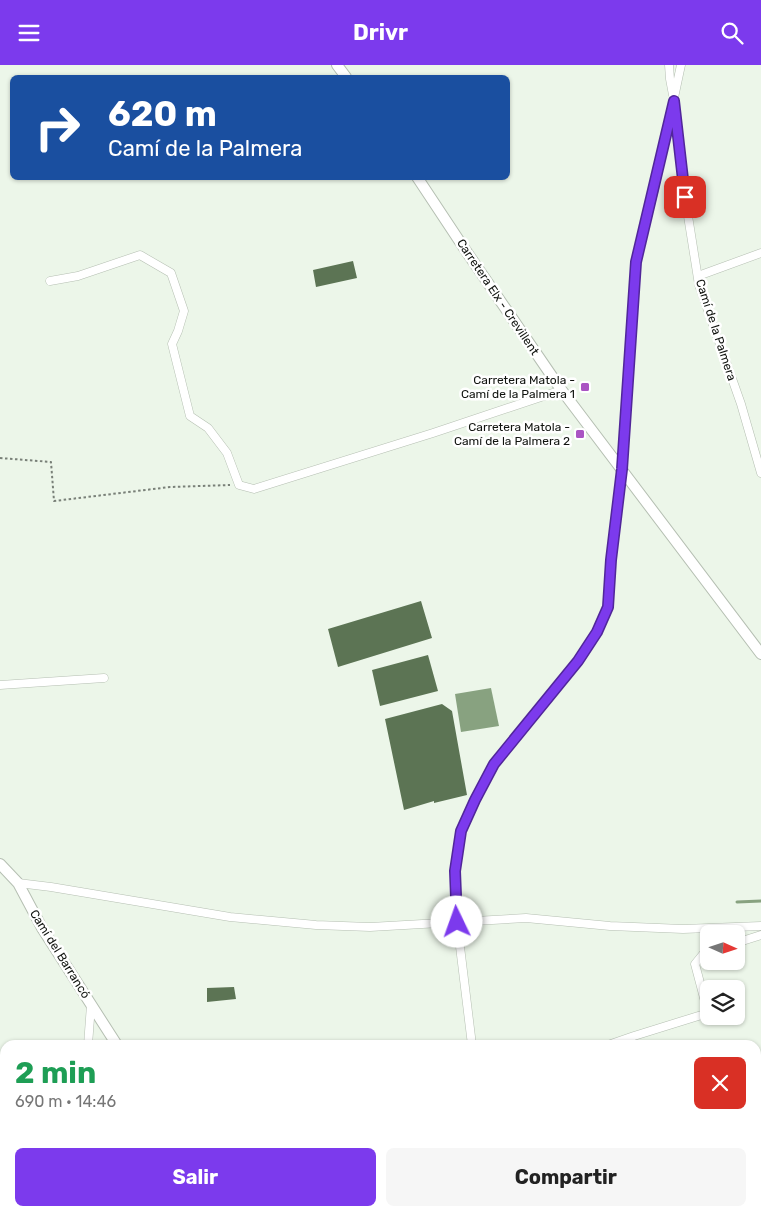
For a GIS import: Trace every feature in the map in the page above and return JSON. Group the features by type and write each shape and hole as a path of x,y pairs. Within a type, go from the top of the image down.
{"street":[{"name":"Camí de la Palmera","path":"669,65 688,216 699,285 741,404 761,473"},
{"path":"471,1040 457,922 455,871 461,831 494,764 578,661 597,632 608,607 611,560 622,469 636,262 681,65"},
{"name":"Carretera Elx - Crevillent","path":"419,180 562,390 761,654"},
{"path":"698,276 761,253"},
{"path":"50,281 78,276 140,255 171,273 184,311 172,343 190,416 208,428 227,453 238,485 254,489 562,390"},
{"path":"0,685 104,678"},
{"name":"Camí del Barrancó","path":"0,864 18,883 42,929 114,1040"},
{"path":"18,883 230,917 316,925 370,927 526,918 683,929 761,926"},
{"path":"745,940 761,935"},
{"path":"622,1040 708,1013 695,964 700,958"},
{"path":"88,1040 91,1005"}],"path":[{"path":"0,458 51,462 54,501 170,487 238,485"}],"shaded area":[{"path":"491,688 499,726 461,732 455,694"}],"building":[{"path":"353,261 357,278 316,287 313,270"},
{"path":"421,601 432,638 338,667 328,629"},
{"path":"428,655 438,691 380,706 372,670"},
{"path":"442,704 452,711 467,795 434,803 434,801 404,810 385,719"},
{"path":"234,987 236,999 207,1002 207,988"}],"waterway":[{"path":"737,902 761,901"}],"place":[{"name":"Carretera Matola - Camí de la Palmera 1","path":"585,387"},
{"name":"Carretera Matola - Camí de la Palmera 2","path":"580,434"}],"route":[{"path":"457,922 455,871 461,831 475,800 494,764 578,661 597,632 608,607 611,560 622,469 636,262 674,101 685,197"}]}
